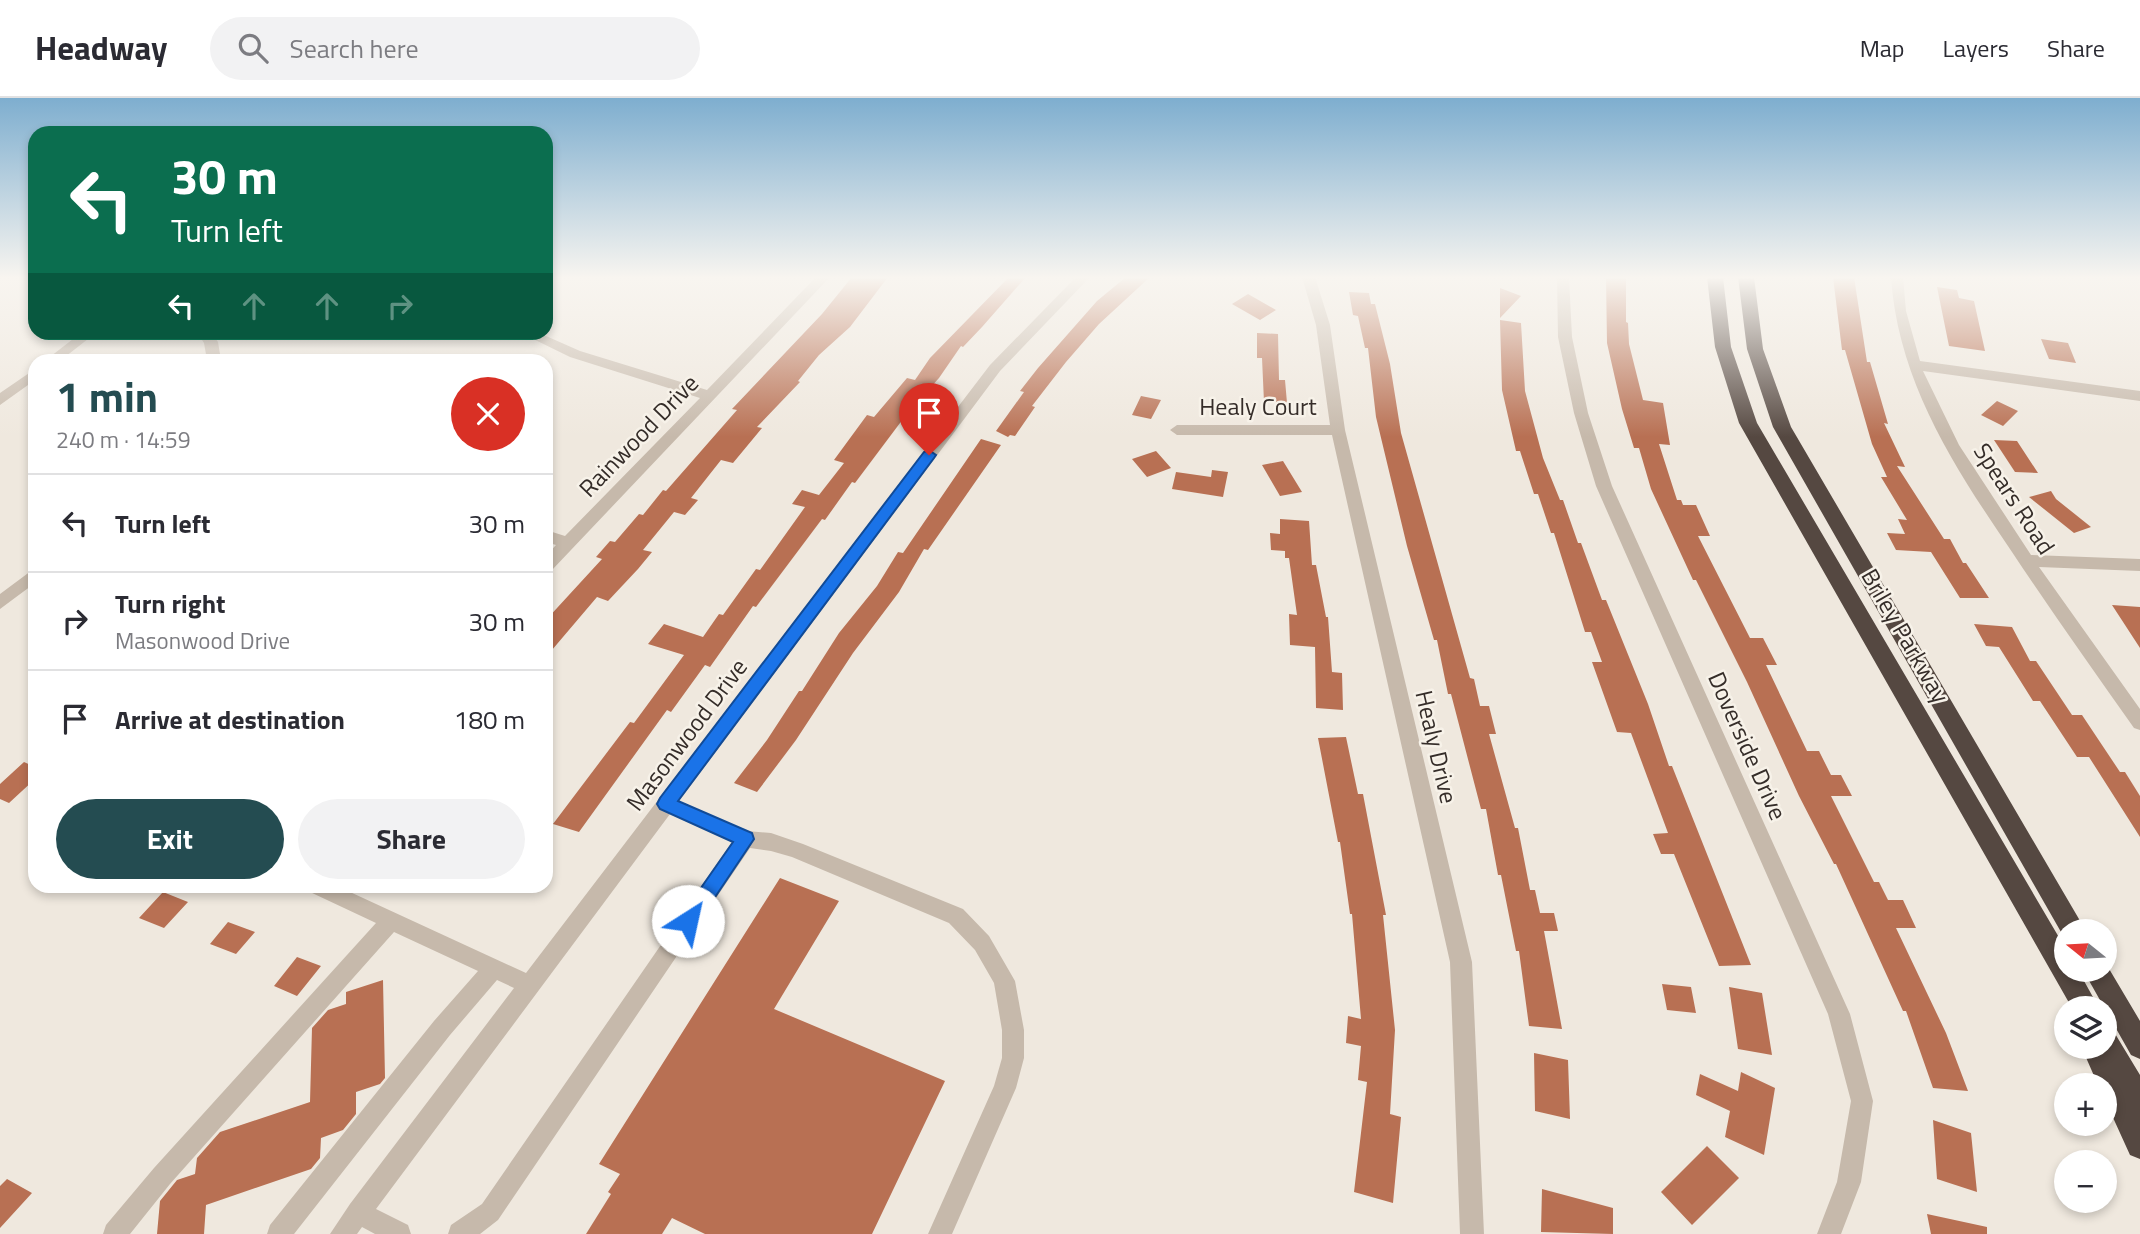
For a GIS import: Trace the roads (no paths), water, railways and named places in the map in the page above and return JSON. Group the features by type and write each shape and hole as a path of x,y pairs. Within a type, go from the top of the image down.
{"highway":[{"name":"Briley Parkway","path":"1721,330 1723,347 1748,423 2079,996"},
{"name":"Briley Parkway","path":"1753,330 1755,349 1782,427 2067,919"},
{"path":"2032,915 2070,996"},
{"path":"2103,982 2140,1045"},
{"path":"2100,1059 2140,1145"},
{"path":"2116,1059 2140,1101"}],"street":[{"name":"Rainwood Drive","path":"553,558 773,330"},
{"name":"Masonwood Drive","path":"342,1234 995,368 1033,330"},
{"name":"Healy Drive","path":"1324,330 1338,430 1461,962 1472,1234"},
{"name":"Doverside Drive","path":"1565,330 1581,413 1604,486 1839,1014 1862,1101 1849,1182 1829,1234"},
{"name":"Spears Road","path":"1905,330 1914,365 1950,441 2026,561 2140,723"},
{"path":"61,354 80,340"},
{"path":"543,340 575,354 709,396"},
{"path":"1914,365 2140,396"},
{"path":"0,400 28,378"},
{"name":"Healy Court","path":"1177,429 1338,430"},
{"path":"553,538 567,543"},
{"path":"2026,561 2140,565"},
{"path":"0,603 28,580"},
{"path":"666,804 745,839 771,842 796,850 956,916 982,943 1004,981 1013,1030 1013,1058 1005,1088 940,1234"},
{"path":"460,1234 489,1212 745,839"},
{"path":"332,893 530,985"},
{"path":"115,1234 162,1176 392,920"},
{"path":"279,1234 442,1028 494,968"},
{"path":"358,1212 399,1234"}]}
